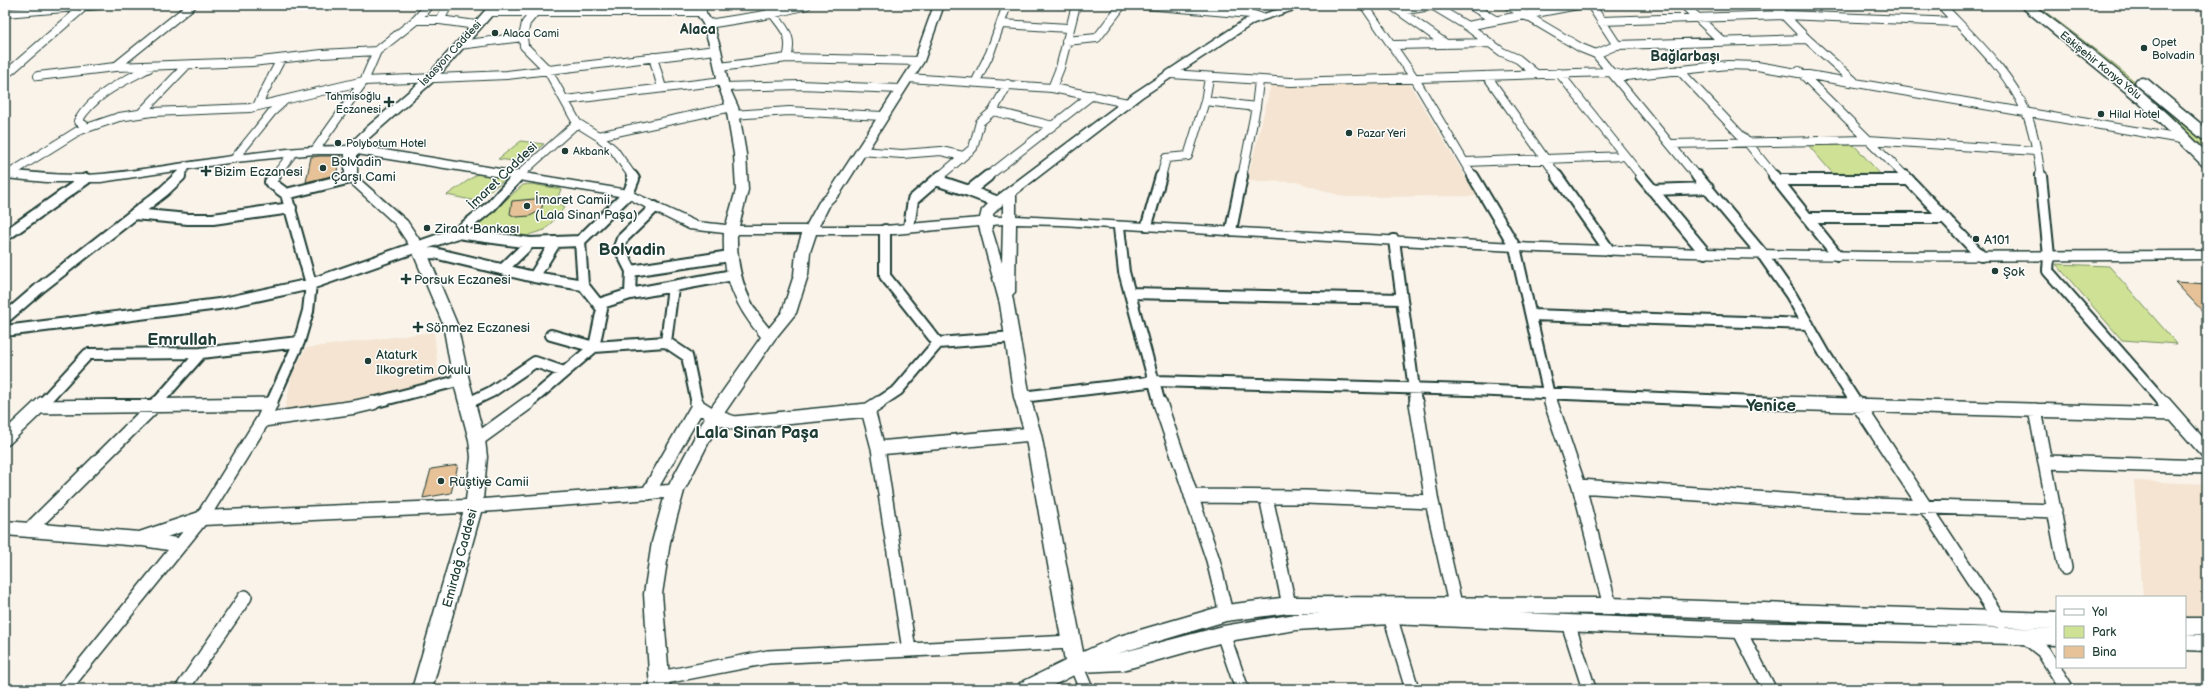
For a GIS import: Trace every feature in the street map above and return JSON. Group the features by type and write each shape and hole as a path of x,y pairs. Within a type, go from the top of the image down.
{"highway":[{"name":"Eskişehir Konya Yolu","path":"2025,5 2130,86 2187,140 2207,162"},
{"name":"Eskişehir Konya Yolu","path":"2041,5 2110,54 2207,136"}],"street":[{"path":"5,13 100,5"},
{"path":"115,68 192,5"},
{"path":"315,150 364,81 377,51 416,20 429,5"},
{"path":"440,20 448,5"},
{"path":"767,5 771,14 787,30 790,44 787,58"},
{"path":"708,24 771,14 807,5"},
{"path":"939,5 919,61 882,116 834,194 825,202 810,231 803,252 801,275 789,313 769,337 714,416 675,491 661,542 653,594 660,683 768,657 1071,642"},
{"path":"976,81 1002,24 1007,5"},
{"path":"1052,88 1057,79 1068,28 1076,5"},
{"path":"1066,40 1096,38 1122,5"},
{"path":"1145,5 1255,16 1304,5"},
{"path":"1086,689 1076,665 1071,642 1033,434 1022,396 1014,337 1007,304 985,226 986,213 998,202 1128,103 1250,21 1255,16 1255,5"},
{"path":"1364,5 1394,45 1416,79 1515,246 1548,394 1579,486 1610,606"},
{"path":"1391,5 1446,44"},
{"path":"1400,11 1434,5 1467,26 1502,52 1518,59 1535,74"},
{"path":"1470,5 1495,20"},
{"path":"1508,5 1581,48 1596,54 1609,72 1763,255 1791,295 1859,406 1998,620 2024,636 2043,651 2067,689"},
{"path":"1546,5 1554,10"},
{"path":"1467,26 1578,5"},
{"path":"1590,5 1603,5"},
{"path":"1590,5 1617,45"},
{"path":"1684,5 1722,41"},
{"path":"1774,5 1807,40 1855,81"},
{"path":"1941,5 2017,94 2026,112 2036,151 2049,256 2048,271 2207,452"},
{"path":"5,71 10,71 86,6"},
{"path":"493,8 645,13 699,9 708,24 716,50 723,84 733,111 740,154 742,190 731,230 730,256 733,275 752,317 769,337"},
{"name":"İstasyon Caddesi","path":"351,149 365,133 430,78 476,25 493,8"},
{"path":"457,233 530,243 580,242 628,194 634,179 614,150 598,136 577,123 547,69 524,46 523,37 526,23 536,10"},
{"path":"1601,21 1784,15 1957,22"},
{"path":"416,20 440,20 476,25"},
{"path":"1002,24 1068,28"},
{"path":"459,45 523,37"},
{"path":"1596,54 1617,45 1722,41 1807,40"},
{"path":"1394,45 1490,42"},
{"path":"7,174 88,126 110,119 141,113 257,106 364,81 507,74 716,50"},
{"path":"38,76 115,68 188,66 377,51"},
{"path":"1502,52 1505,60 1517,74"},
{"path":"653,57 662,88"},
{"path":"720,67 787,58 919,61"},
{"path":"257,106 281,59"},
{"path":"1171,74 1259,81 1416,79 1517,74 1609,72 1626,76 1728,65 1758,66 1799,71 2187,140"},
{"path":"141,113 160,91 188,66"},
{"path":"88,126 80,124 78,121 92,103 149,67"},
{"path":"1679,70 1746,142 1837,255"},
{"path":"1799,71 1909,180 1981,256"},
{"path":"1559,73 1652,190 1705,253"},
{"path":"1487,76 1547,159 1609,250"},
{"path":"1147,225 1166,158 1188,156 1206,101 1209,78"},
{"path":"565,100 662,88 723,84 904,84 976,81 1052,88 1128,103"},
{"path":"1231,230 1256,107 1259,81"},
{"path":"909,227 913,200 973,148 980,122 993,111 1008,84"},
{"path":"969,191 1092,95"},
{"path":"235,158 272,112 286,99"},
{"path":"1206,101 1256,107"},
{"path":"598,136 733,111 786,111 882,116"},
{"path":"993,111 1053,126"},
{"name":"İmaret Caddesi","path":"5,331 219,304 311,284 419,251 457,233 491,206 517,177 577,123"},
{"path":"1671,144 1868,140 2036,151"},
{"path":"7,174 86,179 235,158 315,150 351,149 628,194 694,226 731,230 810,231 885,230 1010,225 1147,225 1515,246 1763,255 2192,256 2207,254"},
{"path":"286,194 351,178 351,149"},
{"path":"860,151 902,154 942,151 963,156"},
{"path":"64,689 178,545 202,518 263,420 299,342 308,311 311,284 286,194 270,182 293,153"},
{"path":"1466,162 1625,156"},
{"path":"5,318 41,286 172,184 186,166"},
{"name":"Emirdağ Caddesi","path":"351,178 400,221 419,251 450,324 461,380 477,440 479,457 474,506 422,689"},
{"path":"6,234 86,179"},
{"path":"936,180 998,202"},
{"path":"1777,180 1909,180"},
{"path":"1652,190 1708,188"},
{"path":"1007,304 1010,194"},
{"path":"630,294 630,270 619,247 622,239 655,207"},
{"path":"134,214 188,219 212,219 291,208"},
{"path":"1808,218 1945,218"},
{"path":"1010,225 1119,227 1147,225"},
{"path":"885,230 909,227 985,226"},
{"path":"1119,227 1124,272 1156,381 1162,410 1213,560 1226,613"},
{"path":"885,230 885,276 938,343"},
{"path":"1394,240 1400,299 1432,502 1455,604"},
{"path":"477,440 532,400 594,346 602,309 600,304 583,285 580,242"},
{"path":"503,269 530,243"},
{"path":"534,277 555,243"},
{"path":"419,251 434,253 534,277 583,285"},
{"path":"630,270 730,256"},
{"path":"2192,256 2207,258"},
{"path":"600,304 630,294 733,275"},
{"path":"666,342 673,287"},
{"path":"1130,293 1400,299"},
{"path":"1531,315 1808,324"},
{"path":"551,335 594,346 666,342 687,356 698,406 648,493"},
{"path":"698,406 714,416 734,423 868,410 898,390 938,343 1014,337"},
{"path":"5,440 39,407 88,354 201,353 299,342"},
{"path":"29,530 155,405 201,353"},
{"path":"468,403 491,392 536,362 564,372"},
{"path":"263,420 356,407 461,380"},
{"path":"1022,396 1156,381 1414,388 1859,406 2173,414"},
{"path":"39,407 271,404"},
{"path":"868,410 878,448 909,650"},
{"path":"2034,410 2055,512 2064,568"},
{"path":"878,448 1033,434"},
{"path":"2045,462 2207,468"},
{"path":"1579,486 1730,498 2055,512"},
{"path":"139,539 202,518 474,506 675,491"},
{"path":"1191,496 1432,502"},
{"path":"1266,497 1289,605"},
{"path":"5,528 139,539 178,545"},
{"path":"182,689 245,597"},
{"path":"1027,689 1116,644 1226,613 1289,605 1455,604 1610,606 2056,621"},
{"path":"1076,665 1123,662 1223,634 1296,622 1390,616 1739,630 2056,637"},
{"path":"1390,616 1412,689"},
{"path":"1568,623 1589,689"},
{"path":"2186,626 2207,626"},
{"path":"1739,630 1769,689"},
{"path":"1223,634 1242,689"},
{"path":"2186,642 2207,643"}],"shaded area":[{"name":"Pazar Yeri","path":"1409,83 1477,196 1345,197 1297,182 1247,181 1271,85"},
{"name":"Ataturk Ilkogretim Okulu","path":"434,332 439,381 355,404 284,414 292,375 306,348"},
{"path":"2134,481 2207,484 2207,620 2186,619 2186,596 2143,596"}],"green space":[{"path":"2032,5 2036,5 2080,38 2207,141 2207,153 2155,102"},
{"path":"521,141 544,144 521,162 498,159"},
{"path":"1808,145 1854,145 1882,176 1835,176"},
{"path":"479,173 507,178 476,201 447,195"},
{"path":"531,184 561,189 556,202 565,207 545,230 531,234 521,241 468,233 523,185"},
{"path":"2056,264 2109,266 2177,344 2122,340"}],"building":[{"name":"Bolvadin Çarşı Cami","path":"341,156 336,175 306,182 311,157"},
{"name":"İmaret Camii (Lala Sinan Paşa)","path":"545,198 541,210 530,216 516,217 510,214 512,201"},
{"path":"2175,282 2207,284 2207,316"},
{"name":"Rüştiye Camii","path":"458,465 451,493 423,498 431,469"}],"place":[{"name":"Alaca Cami","path":"495,33"},
{"name":"Opet Bolvadin","path":"2144,48"},
{"name":"Tahmisoğlu Eczanesi","path":"389,102"},
{"name":"Hilal Hotel","path":"2101,114"},
{"name":"Pazar Yeri","path":"1349,133"},
{"name":"Polybotum Hotel","path":"338,143"},
{"name":"Akbank","path":"565,151"},
{"name":"Bolvadin Çarşı Cami","path":"323,168"},
{"name":"Bizim Eczanesi","path":"206,171"},
{"name":"İmaret Camii (Lala Sinan Paşa)","path":"527,206"},
{"name":"Ziraat Bankası","path":"427,228"},
{"name":"A101","path":"1976,239"},
{"name":"Şok","path":"1995,271"},
{"name":"Porsuk Eczanesi","path":"406,279"},
{"name":"Sönmez Eczanesi","path":"418,327"},
{"name":"Ataturk Ilkogretim Okulu","path":"368,361"},
{"name":"Rüştiye Camii","path":"441,481"}],"district":[{"name":"Alaca","path":"698,29"},
{"name":"Bağlarbaşı","path":"1685,56"},
{"name":"Bolvadin","path":"632,249"},
{"name":"Emrullah","path":"182,339"},
{"name":"Yenice","path":"1771,405"},
{"name":"Lala Sinan Paşa","path":"757,432"}]}
